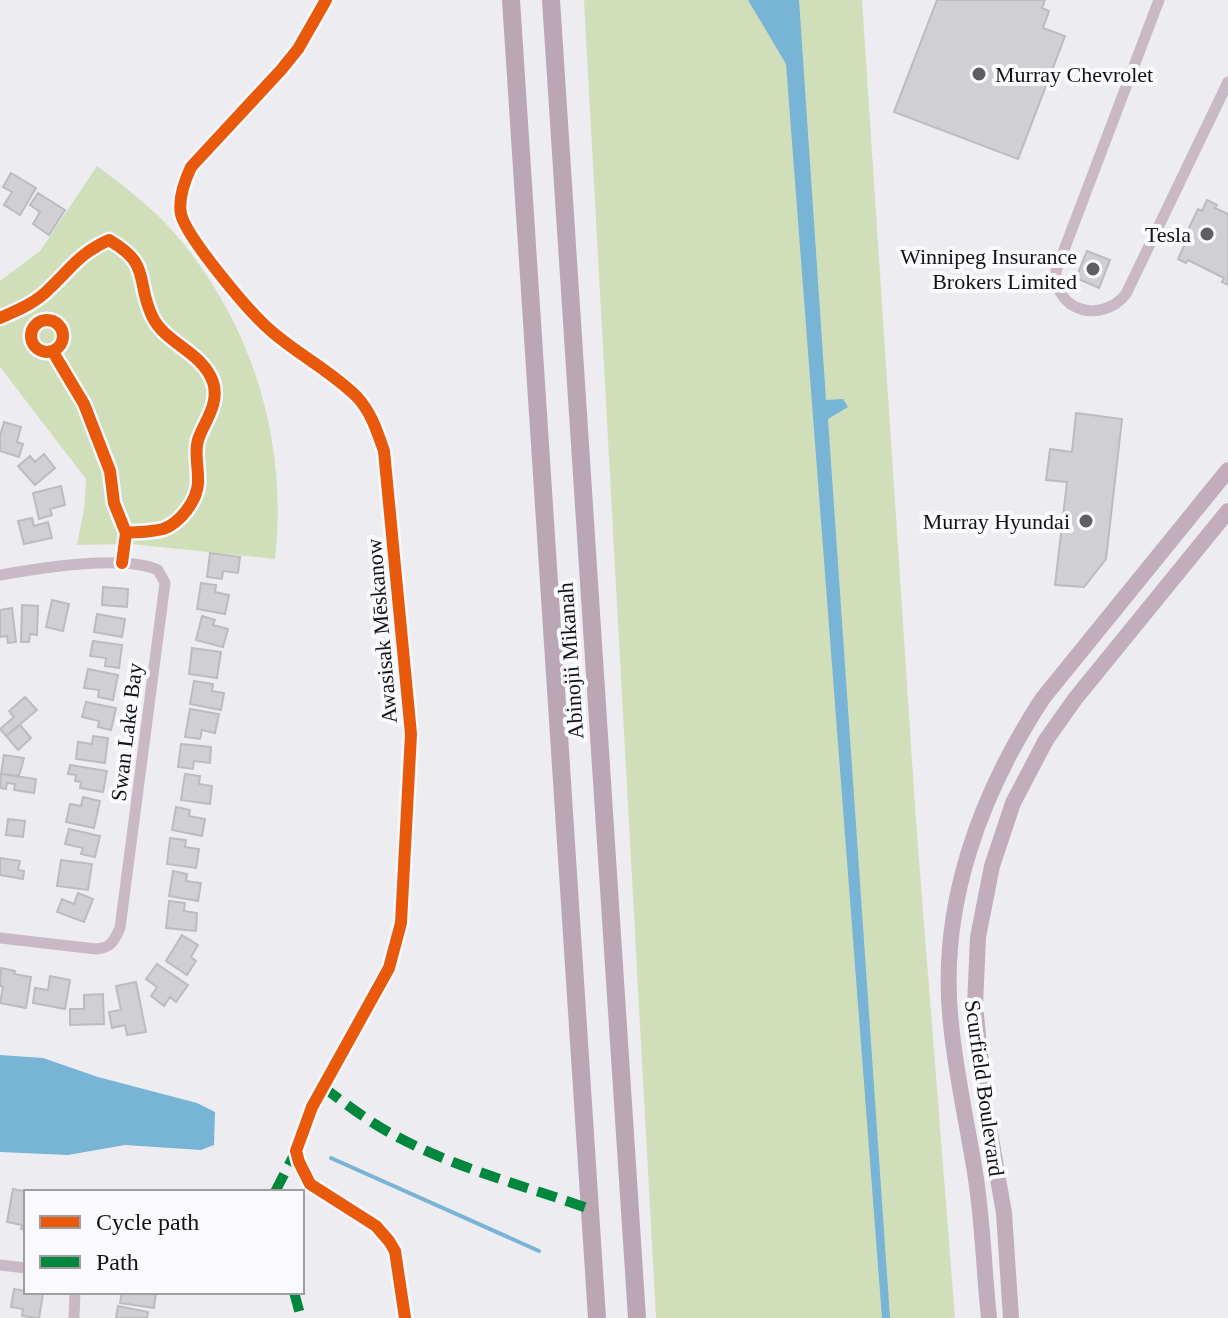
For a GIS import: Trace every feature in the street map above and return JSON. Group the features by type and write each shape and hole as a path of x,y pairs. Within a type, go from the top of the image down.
{"main road":[{"name":"Abinojii Mikanah","path":"511,0 597,1318"},
{"name":"Abinojii Mikanah","path":"551,0 637,1318"}],"street":[{"path":"1159,0 1056,271 1057,289 1066,301 1086,310 1097,311 1109,308 1126,294 1228,82"},
{"name":"Scurfield Boulevard","path":"989,1318 976,1181 963,1114 948,989 952,934 967,855 989,795 1043,698 1228,470"},
{"name":"Scurfield Boulevard","path":"1011,1318 1004,1213 986,1110 975,1006 978,937 992,866 1013,803 1046,740 1075,699 1228,511"},
{"name":"Swan Lake Bay","path":"0,575 31,569 122,563 158,570 165,583 120,928 114,942 106,948 0,938"},
{"path":"0,1265 24,1268"},
{"path":"74,1318 75,1294"}],"green space":[{"path":"584,0 862,0 916,821 955,1318 656,1318"},
{"path":"97,166 174,232 208,277 230,314 261,392 271,433 278,517 275,559 131,544 77,545 86,479 0,367 0,281 40,251"}],"water":[{"path":"748,0 799,0 826,400 843,399 848,407 828,419 890,1318 882,1318 786,64"},
{"path":"0,1055 43,1058 98,1077 197,1103 215,1112 214,1145 201,1150 125,1145 68,1155 0,1152"}],"building":[{"name":"Murray Chevrolet","path":"937,0 1045,0 1042,8 1049,11 1043,28 1065,36 1018,159 894,112"},
{"path":"11,173 36,188 20,215 4,205 12,192 3,187"},
{"path":"38,193 65,210 49,235 33,224 40,212 30,205"},
{"name":"Tesla","path":"1207,200 1228,214 1228,285 1222,282 1224,278 1188,260 1186,263 1178,259 1184,246 1181,244 1198,209 1202,211"},
{"name":"Winnipeg Insurance Brokers Limited","path":"1087,251 1110,260 1099,288 1076,278"},
{"name":"Murray Hyundai","path":"1076,413 1122,419 1106,559 1084,587 1055,585 1067,482 1046,480 1050,449 1072,452"},
{"path":"4,422 21,427 17,442 23,444 19,457 0,451"},
{"path":"44,454 55,468 35,485 18,466 30,456 35,462"},
{"path":"61,486 65,505 50,509 52,515 39,519 33,493"},
{"path":"32,518 34,526 48,522 52,538 24,544 18,521"},
{"path":"210,553 240,557 238,573 223,571 222,579 207,577"},
{"path":"201,583 216,585 215,592 229,595 225,614 197,609"},
{"path":"103,587 128,589 127,607 102,605"},
{"path":"52,600 69,604 63,631 46,627"},
{"path":"22,605 38,606 37,635 30,634 29,642 21,642"},
{"path":"12,608 16,642 8,643 7,636 0,637 0,610"},
{"path":"97,614 125,619 122,637 94,632"},
{"path":"202,616 215,620 213,625 228,629 223,647 196,640"},
{"path":"93,641 122,645 119,668 105,666 106,658 90,656"},
{"path":"192,648 221,652 217,678 189,674"},
{"path":"88,669 118,675 113,700 98,697 99,690 84,688"},
{"path":"194,681 213,684 212,691 224,693 221,710 190,704"},
{"path":"25,697 37,710 6,736 0,729 14,717 9,711"},
{"path":"86,702 116,708 111,730 98,727 99,721 82,717"},
{"path":"190,709 219,714 215,733 202,730 200,739 185,737"},
{"path":"20,725 31,738 18,750 6,736"},
{"path":"93,736 108,738 105,763 76,759 78,742 92,744"},
{"path":"181,744 211,747 210,763 194,761 193,769 178,767"},
{"path":"4,755 24,758 19,776 1,774"},
{"path":"70,765 107,771 103,792 80,788 81,782 75,781 76,775 68,774"},
{"path":"1,774 36,779 34,793 14,790 15,784 7,783 6,789 0,788"},
{"path":"185,774 200,776 199,784 212,786 210,804 181,800"},
{"path":"83,797 100,801 94,828 66,822 70,804 81,806"},
{"path":"176,807 190,810 189,816 205,819 202,836 172,830"},
{"path":"8,819 25,821 23,837 6,835"},
{"path":"69,829 100,836 95,857 81,854 83,848 65,844"},
{"path":"170,838 186,840 185,847 199,849 196,868 167,864"},
{"path":"0,858 20,861 18,870 24,871 23,879 0,875"},
{"path":"61,860 92,864 88,890 57,886"},
{"path":"173,871 187,874 186,881 201,883 198,901 169,896"},
{"path":"78,893 93,899 84,922 57,912 62,899 74,904"},
{"path":"169,901 185,903 184,911 197,913 196,931 166,928"},
{"path":"182,935 198,945 191,957 196,961 187,975 166,961"},
{"path":"157,964 188,985 176,1002 170,997 164,1006 151,996 157,987 146,979"},
{"path":"1,968 31,977 26,1008 0,1003 3,987 0,986"},
{"path":"50,976 70,980 65,1009 33,1003 35,988 48,990"},
{"path":"136,982 146,1032 127,1035 125,1025 112,1028 109,1012 121,1010 116,986"},
{"path":"103,994 104,1024 70,1025 70,1009 84,1009 84,995"},
{"path":"13,1189 24,1191 24,1230 21,1229 22,1225 7,1222"},
{"path":"14,1289 24,1291 24,1294 43,1294 39,1318 22,1316 23,1309 11,1307"},
{"path":"122,1294 156,1294 154,1308 120,1303"},
{"path":"118,1306 148,1312 147,1318 116,1318"}],"waterway":[{"path":"331,1158 539,1251"}],"marked path":[{"path":"323,1087 376,1124 417,1147 590,1209"},
{"path":"276,1190 296,1151"},
{"path":"295,1294 301,1318"}],"cycle path":[{"name":"Awasisak Mēskanow","path":"326,0 298,49 191,167 180,208 185,225 194,239 248,308 270,330 357,397 373,422 384,451 411,734 401,923 389,968 312,1107 296,1151 310,1184 376,1226 389,1241 395,1251 405,1318"},
{"path":"0,318 39,298 83,255 109,240 137,265 147,303 158,326 208,371 215,390 214,398 197,445 198,483 191,504 181,517 163,529 126,533"},
{"path":"47,320 58,325 63,336 58,347 47,352 36,347 31,336 36,325 47,320"},
{"path":"53,352 84,404 110,471 114,503 126,533 122,563"}],"place":[{"name":"Murray Chevrolet","path":"979,74"},
{"name":"Tesla","path":"1207,234"},
{"name":"Winnipeg Insurance Brokers Limited","path":"1093,269"},
{"name":"Murray Hyundai","path":"1086,521"}]}
